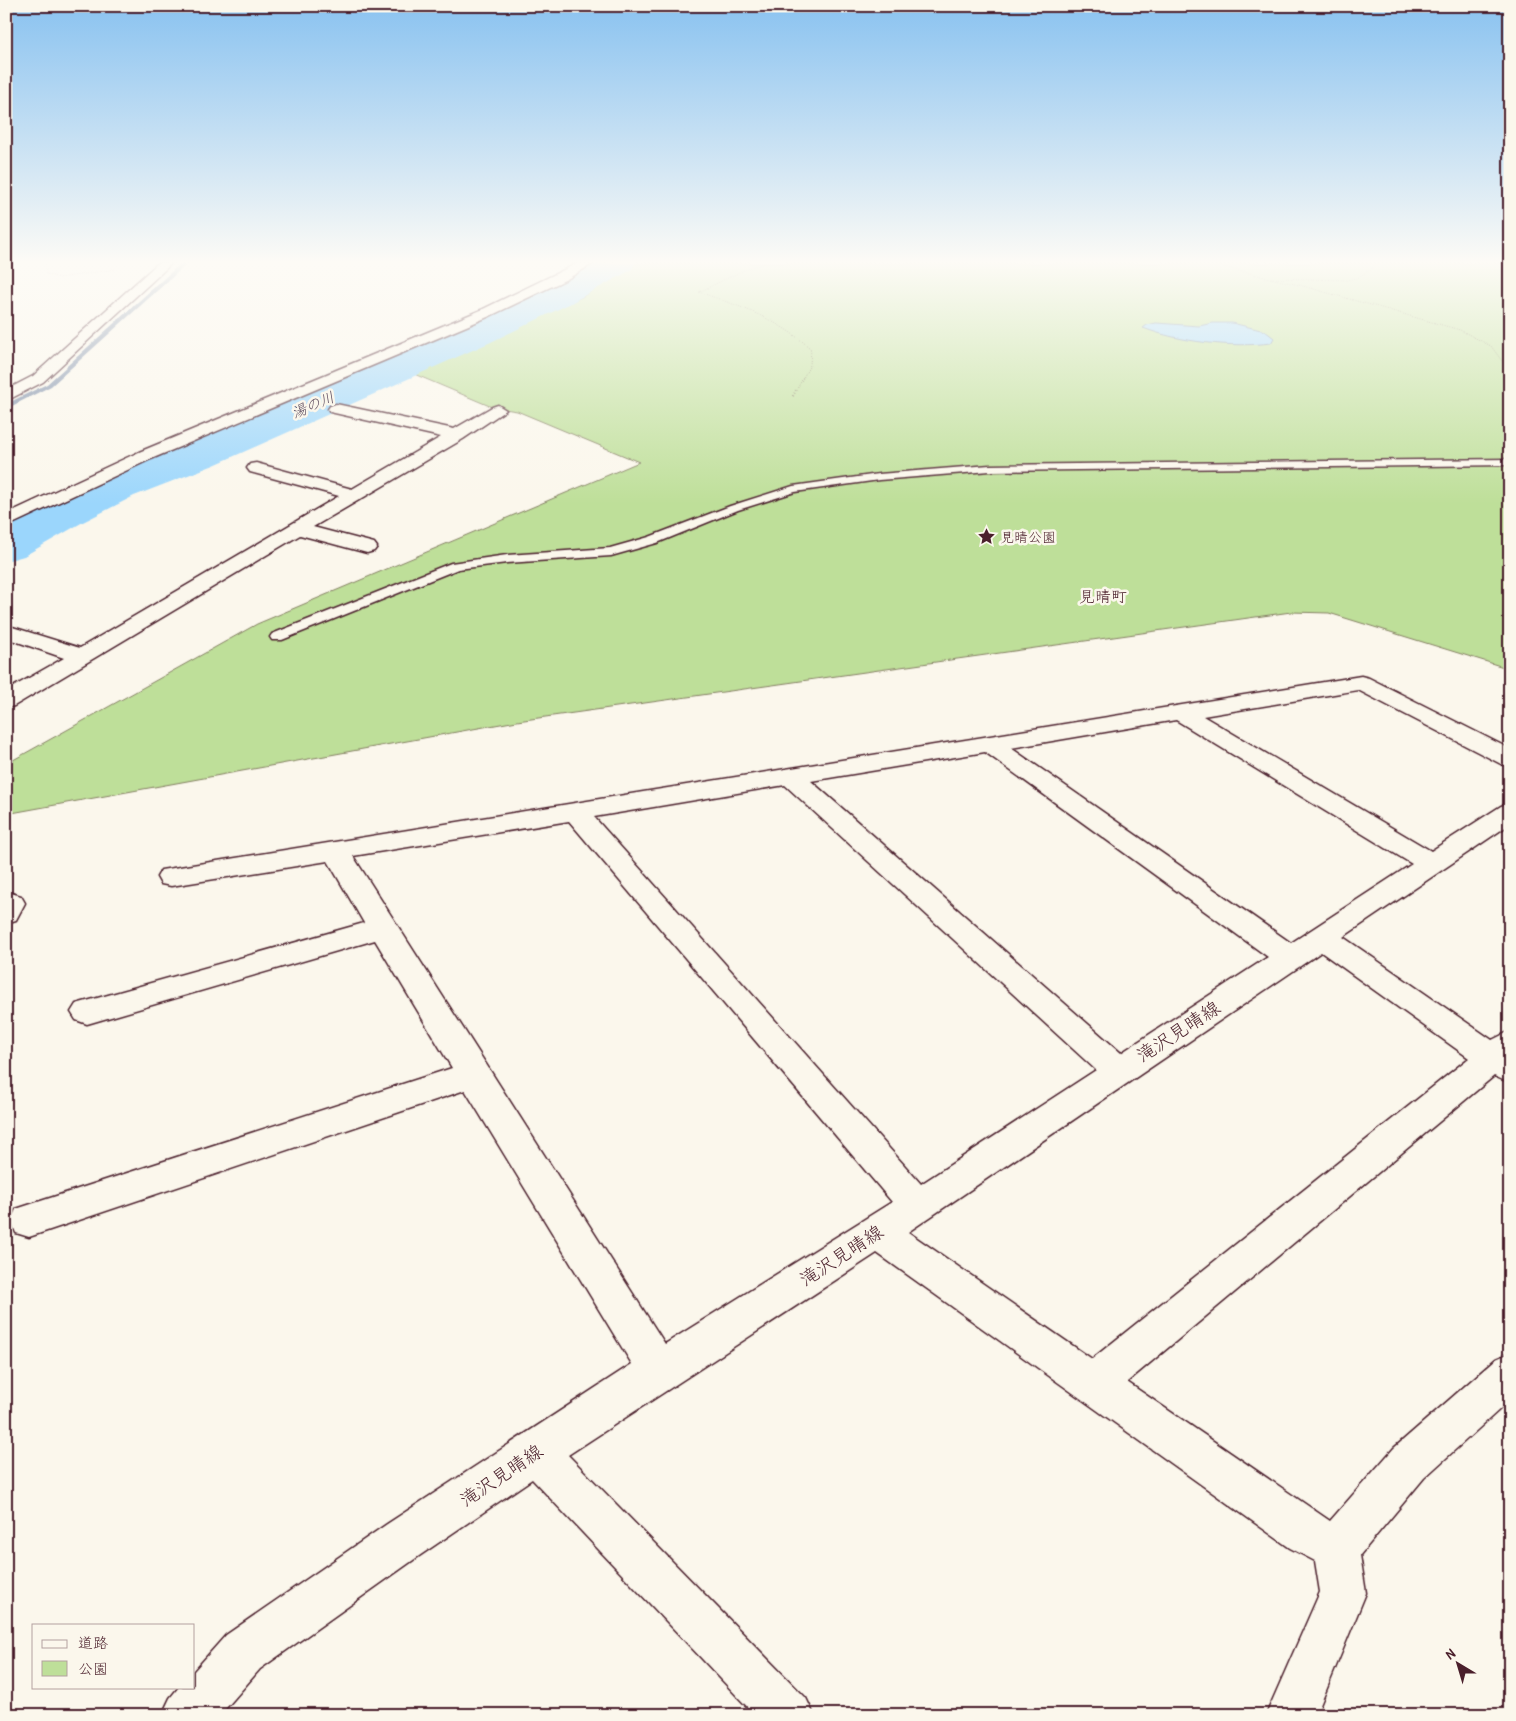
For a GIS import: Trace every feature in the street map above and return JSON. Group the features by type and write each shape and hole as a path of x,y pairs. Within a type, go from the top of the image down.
{"street":[{"path":"6,396 38,379 78,343"},
{"path":"6,521 59,494 138,458 414,343"},
{"path":"336,409 457,435"},
{"path":"6,701 498,410"},
{"path":"256,468 355,496"},
{"path":"297,529 367,547"},
{"path":"6,631 81,656"},
{"path":"171,877 1362,683 1510,759"},
{"path":"1181,713 1430,864"},
{"path":"990,744 1290,957"},
{"path":"791,777 1118,1070"},
{"path":"575,811 917,1205"},
{"name":"滝沢見晴線","path":"187,1715 243,1652 403,1540 535,1452 878,1232 1118,1070 1510,812"},
{"path":"336,851 382,928 660,1371"},
{"path":"6,904 11,903 6,913"},
{"path":"87,1012 382,928"},
{"path":"1093,1384 1504,1057 1321,937"},
{"path":"29,1221 473,1074"},
{"path":"878,1232 1306,1532 1336,1548"},
{"path":"1292,1715 1343,1593 1336,1548 1409,1463 1510,1373"},
{"path":"535,1452 789,1715"}],"lane":[{"path":"276,636 455,566 507,559 612,552 653,540 734,508 802,487 879,477 990,468 1510,462"}],"path":[{"path":"793,396 810,365 811,349 806,343"},
{"path":"1487,343 1492,346 1510,372"}],"green space":[{"name":"見晴公園","path":"472,343 1510,343 1510,669 1329,613 1291,612 517,721 6,814 6,764 257,624 639,462 517,411 492,407 407,371"}],"water":[{"path":"1211,343 1266,343 1240,345"}],"waterway":[{"path":"6,407 49,385 95,343"},
{"name":"湯の川","path":"6,545 65,511 117,486 198,455 456,343"}],"place":[{"name":"見晴公園","path":"986,537"}],"district":[{"name":"見晴町","path":"1103,596"}]}
